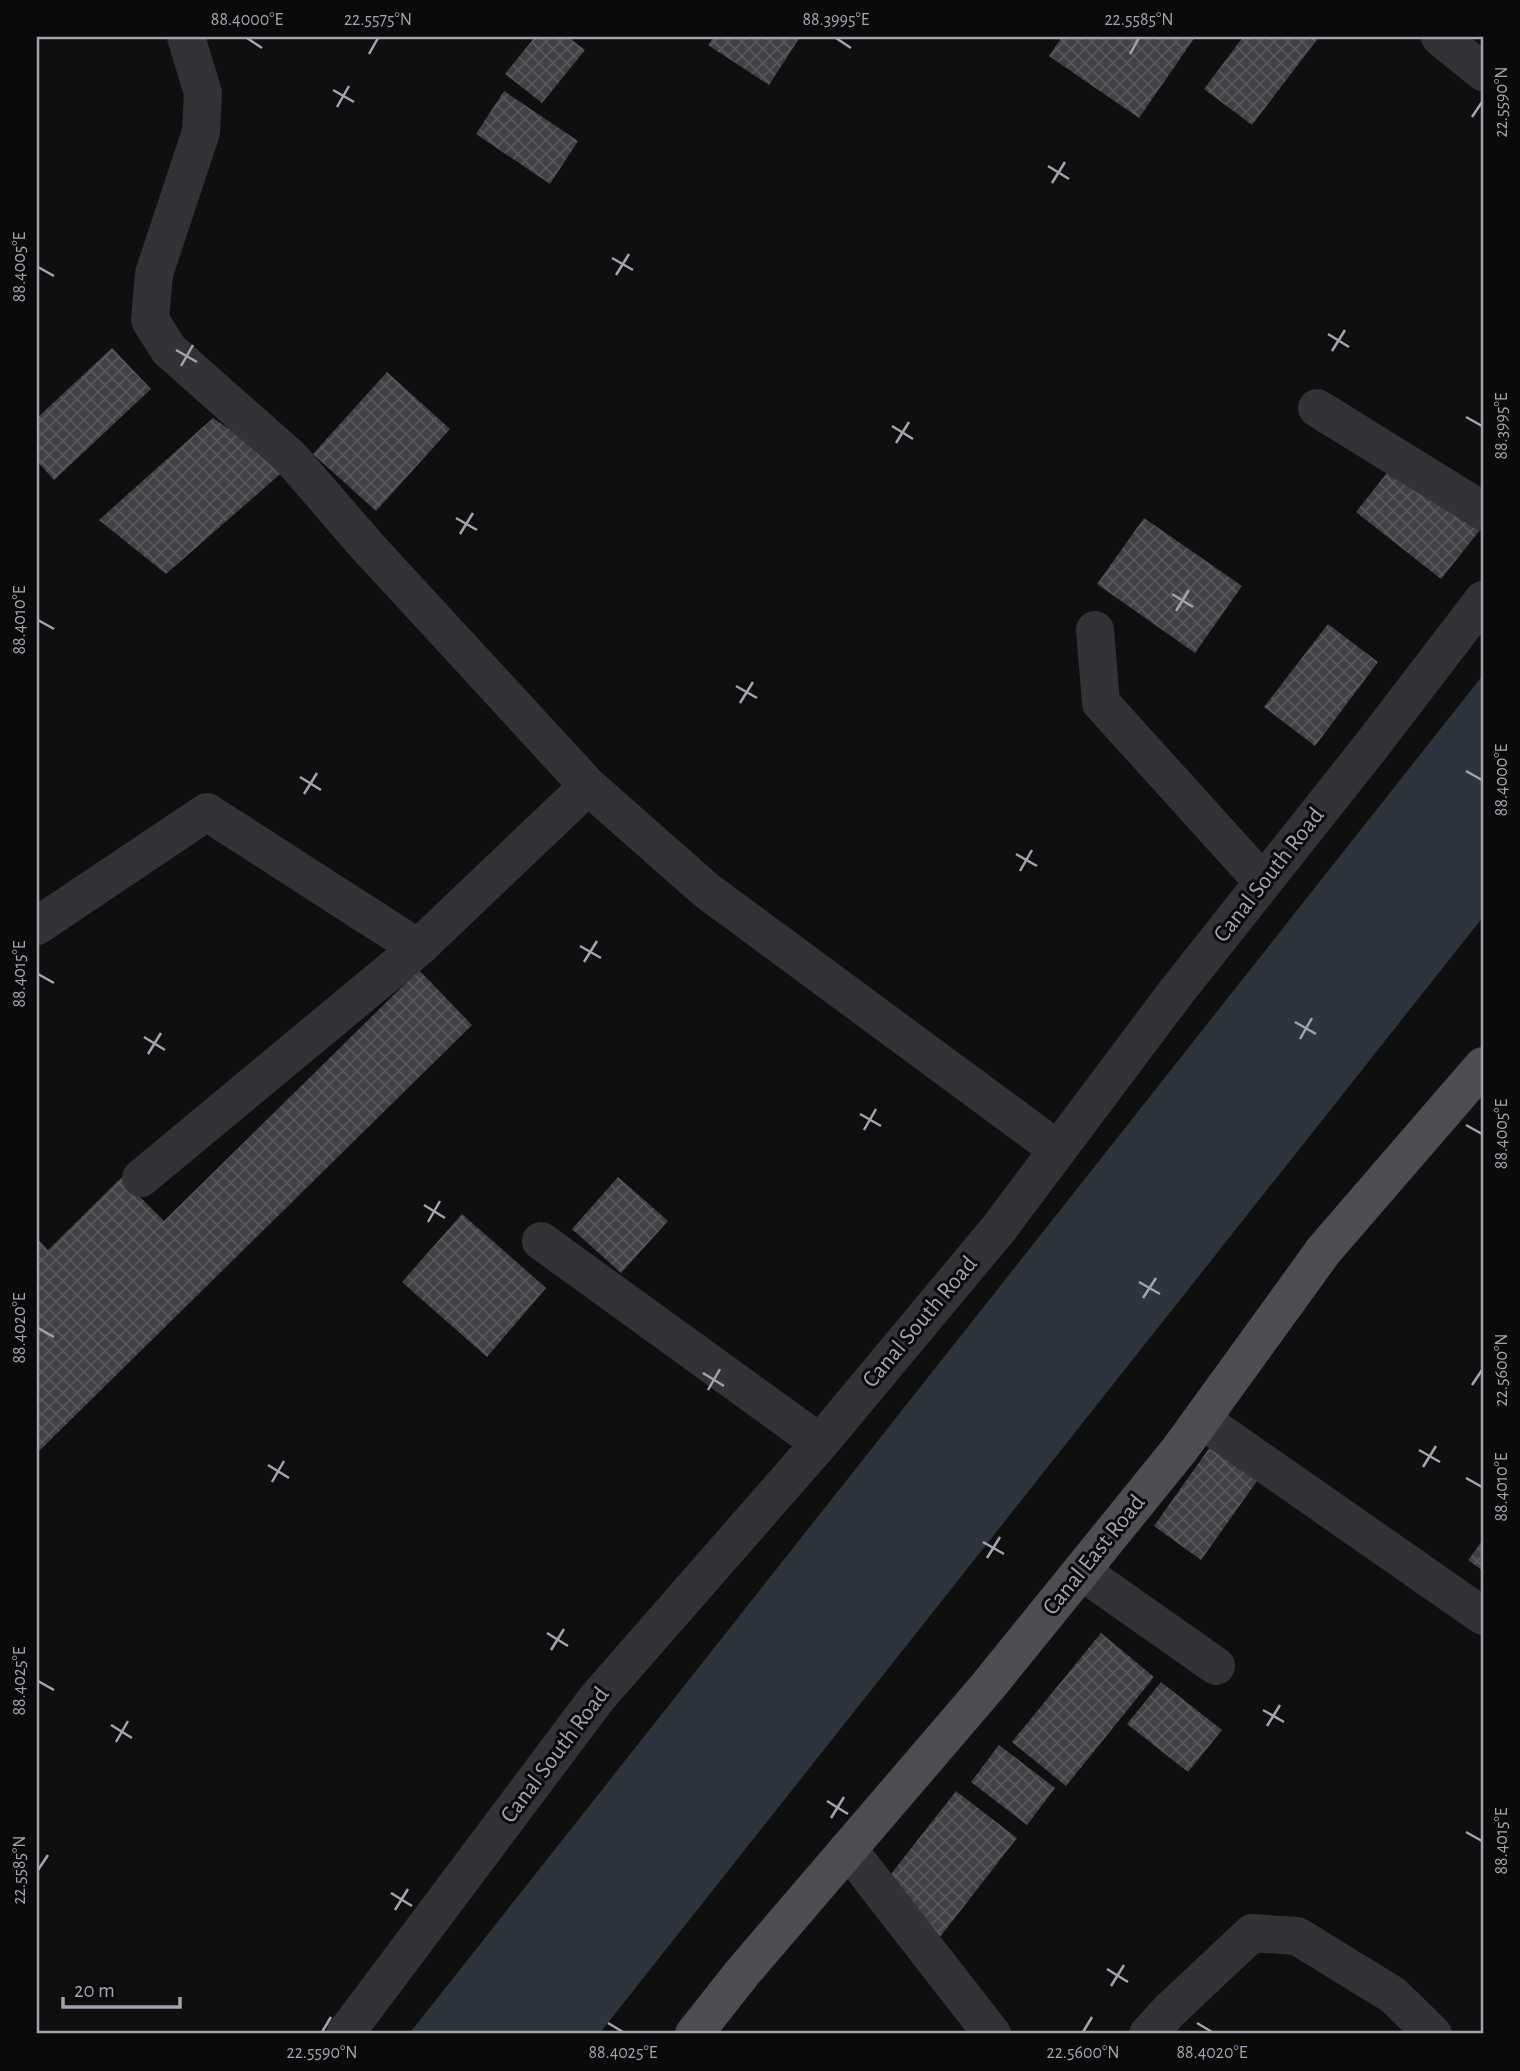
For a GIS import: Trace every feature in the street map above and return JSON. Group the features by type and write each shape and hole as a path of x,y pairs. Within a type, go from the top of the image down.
{"main road":[{"name":"Canal East Road","path":"694,2034 743,1972 988,1686 1202,1420 1324,1250 1483,1066"}],"street":[{"path":"186,37 203,93 201,132 154,274 150,320 169,350 291,458 366,545 588,786 706,890 1058,1150"},
{"path":"1440,37 1483,72"},
{"path":"1317,408 1483,511"},
{"name":"Canal South Road","path":"345,2034 597,1698 820,1443 1000,1227 1177,991 1483,600"},
{"path":"1095,630 1101,703 1263,882"},
{"path":"141,1178 418,948 588,786"},
{"path":"37,926 207,812 418,948"},
{"path":"541,1241 820,1443"},
{"path":"1202,1420 1483,1616"},
{"path":"1081,1571 1216,1666"},
{"path":"848,1849 992,2034"},
{"path":"1148,2034 1252,1933 1297,1936 1393,1995 1433,2034"}],"shaded area":[{"path":"1483,675 1483,917 599,2034 409,2034"}],"building":[{"path":"535,37 568,37 585,50 542,103 505,74"},
{"path":"714,37 800,37 769,85 708,45"},
{"path":"1062,37 1195,37 1139,118 1049,56"},
{"path":"1243,37 1319,37 1252,125 1204,89"},
{"path":"504,91 578,141 550,184 476,134"},
{"path":"112,348 151,389 54,480 37,461 37,418"},
{"path":"387,372 450,429 376,511 313,454"},
{"path":"213,418 287,468 166,574 99,520"},
{"path":"1395,463 1480,530 1441,579 1356,512"},
{"path":"1144,518 1242,586 1195,653 1097,584"},
{"path":"1328,624 1378,662 1315,746 1264,707"},
{"path":"419,970 472,1025 37,1453 37,1238 48,1250 121,1178 164,1221"},
{"path":"618,1177 668,1221 621,1273 572,1229"},
{"path":"462,1214 546,1288 487,1357 402,1282"},
{"path":"1215,1440 1262,1474 1201,1560 1154,1526"},
{"path":"1483,1540 1483,1571 1468,1560"},
{"path":"1101,1633 1154,1677 1066,1786 1012,1742"},
{"path":"1161,1682 1222,1730 1188,1772 1127,1724"},
{"path":"999,1745 1055,1788 1027,1825 971,1782"},
{"path":"956,1791 1017,1838 940,1937 891,1874"}]}
